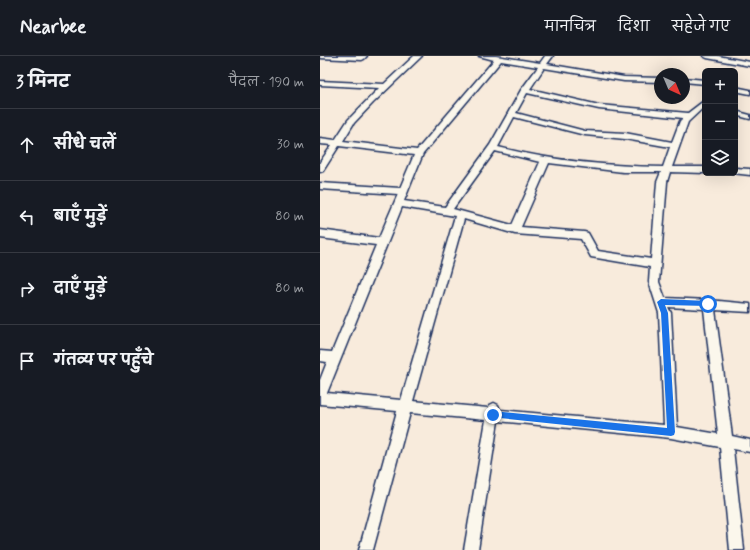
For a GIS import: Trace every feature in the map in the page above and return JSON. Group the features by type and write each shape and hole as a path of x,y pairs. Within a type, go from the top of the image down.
{"street":[{"path":"320,56 362,58 363,56"},
{"path":"320,169 350,122 385,86 418,56"},
{"path":"483,56 624,79 654,80"},
{"path":"447,211 493,148 525,90 548,56"},
{"path":"707,56 735,58 750,64"},
{"path":"731,68 735,58"},
{"path":"498,59 419,153 320,397 405,406 493,412 671,432 750,446"},
{"path":"690,81 702,82"},
{"path":"320,83 385,86"},
{"path":"525,90 599,107 689,116"},
{"path":"738,90 750,92"},
{"path":"671,432 665,313 654,282 662,182 684,121 702,106"},
{"path":"512,114 585,133 625,136 676,145"},
{"path":"738,114 750,117"},
{"path":"320,142 419,153"},
{"path":"493,148 531,158 623,169 667,168 702,170"},
{"path":"515,230 546,159"},
{"path":"738,171 750,172"},
{"path":"320,186 403,191"},
{"path":"398,203 447,211 515,230 584,236 595,254 655,264"},
{"path":"366,550 405,406 460,215"},
{"path":"320,234 382,242"},
{"path":"661,302 750,308"},
{"path":"708,304 726,442 737,550"},
{"path":"320,356 335,358"},
{"path":"471,550 493,412"}],"route":[{"path":"493,415 671,432 665,313 661,302 708,304"}]}
